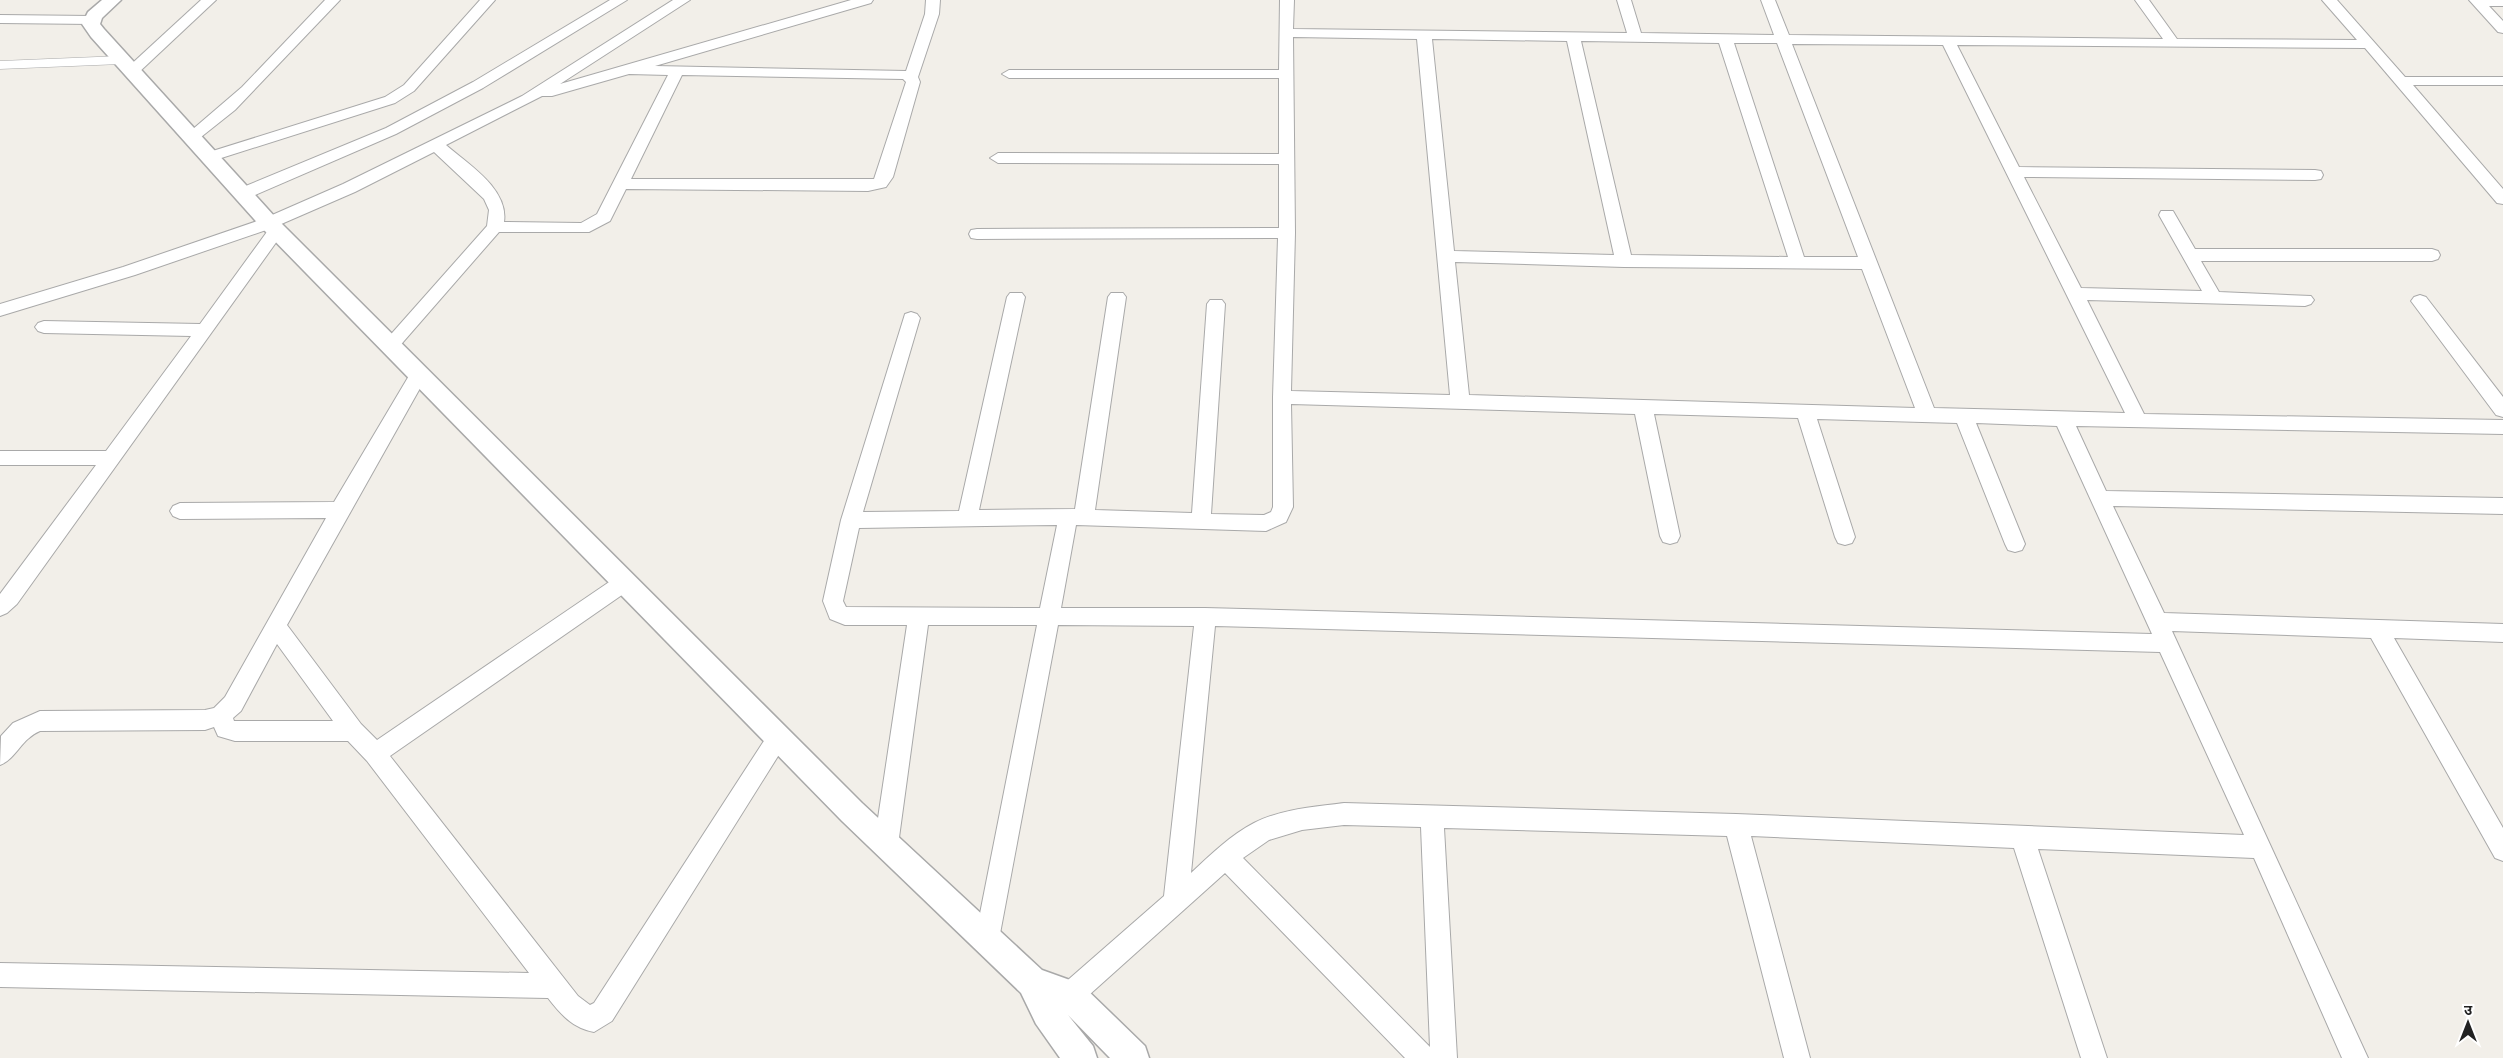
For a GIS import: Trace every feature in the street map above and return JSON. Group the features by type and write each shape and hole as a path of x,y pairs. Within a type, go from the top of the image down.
{"street":[{"path":"112,0 92,20 91,24 97,34 259,211 886,845 1033,984 1070,995 1133,1058"},
{"path":"126,66 209,0"},
{"path":"191,138 236,102 332,0"},
{"path":"209,157 390,100 409,88 484,5 498,0"},
{"path":"0,310 129,271 259,211 391,131 478,85 620,0"},
{"path":"259,211 349,188 527,99 682,0"},
{"path":"527,99 632,70 866,0"},
{"path":"620,184 868,186 880,183 886,177 913,82 911,77 932,14 933,0"},
{"path":"851,520 1076,517 1266,523 1279,517 1282,507 1282,397 1287,233 1287,0"},
{"path":"1624,0 1635,37"},
{"path":"1768,0 1927,415"},
{"path":"2142,0 2173,43"},
{"path":"2329,0 2503,199"},
{"path":"2477,1 2503,2"},
{"path":"2477,1 2503,29"},
{"path":"0,19 92,20"},
{"path":"1286,33 2369,44"},
{"path":"1424,35 1460,402"},
{"path":"1573,36 1624,261"},
{"path":"1725,38 1798,263"},
{"path":"1948,41 2138,420"},
{"path":"632,70 903,75 911,77"},
{"path":"495,227 583,228 596,223 604,217 677,71"},
{"path":"1009,74 1286,74"},
{"path":"2400,81 2503,81"},
{"path":"391,345 495,227 498,216 494,200 435,144"},
{"path":"998,158 1287,159"},
{"path":"2014,172 2315,175"},
{"path":"0,606 10,598 205,330 259,211"},
{"path":"2167,215 2214,298"},
{"path":"977,234 1287,233"},
{"path":"2190,255 2432,255"},
{"path":"1446,256 1624,261 1869,263"},
{"path":"2074,294 2305,300"},
{"path":"968,517 1016,297"},
{"path":"987,939 1048,615 1076,517 1117,297"},
{"path":"2420,301 2503,410"},
{"path":"1201,521 1216,304"},
{"path":"911,318 851,520 833,601 837,614 845,616 1048,615 1205,617 2165,643"},
{"path":"44,326 205,330"},
{"path":"0,755 14,733 25,726 40,721 205,720 221,715 233,704 340,510 419,374"},
{"path":"1282,397 2063,419 2503,427"},
{"path":"1643,407 1670,536"},
{"path":"1805,412 1845,537"},
{"path":"1964,416 2015,544"},
{"path":"2063,419 2355,1058"},
{"path":"0,458 112,458"},
{"path":"2099,498 2503,506"},
{"path":"180,511 340,510"},
{"path":"375,754 625,582"},
{"path":"886,845 919,615"},
{"path":"1176,900 1205,617"},
{"path":"2156,622 2503,633"},
{"path":"277,627 353,731 375,754 569,1005 584,1017 594,1019 603,1012 779,737"},
{"path":"2378,630 2503,850"},
{"path":"221,715 226,729 235,731 353,731"},
{"path":"1070,995 1226,857 1262,831 1302,819 1344,814 1736,825 2260,847"},
{"path":"1432,817 1444,1058"},
{"path":"1736,825 1796,1058"},
{"path":"2022,837 2094,1058"},
{"path":"1226,857 1423,1058"},
{"path":"0,975 554,986"},
{"path":"1033,984 1038,1000 1081,1058"}],"lane":[{"path":"0,65 126,66"}]}
